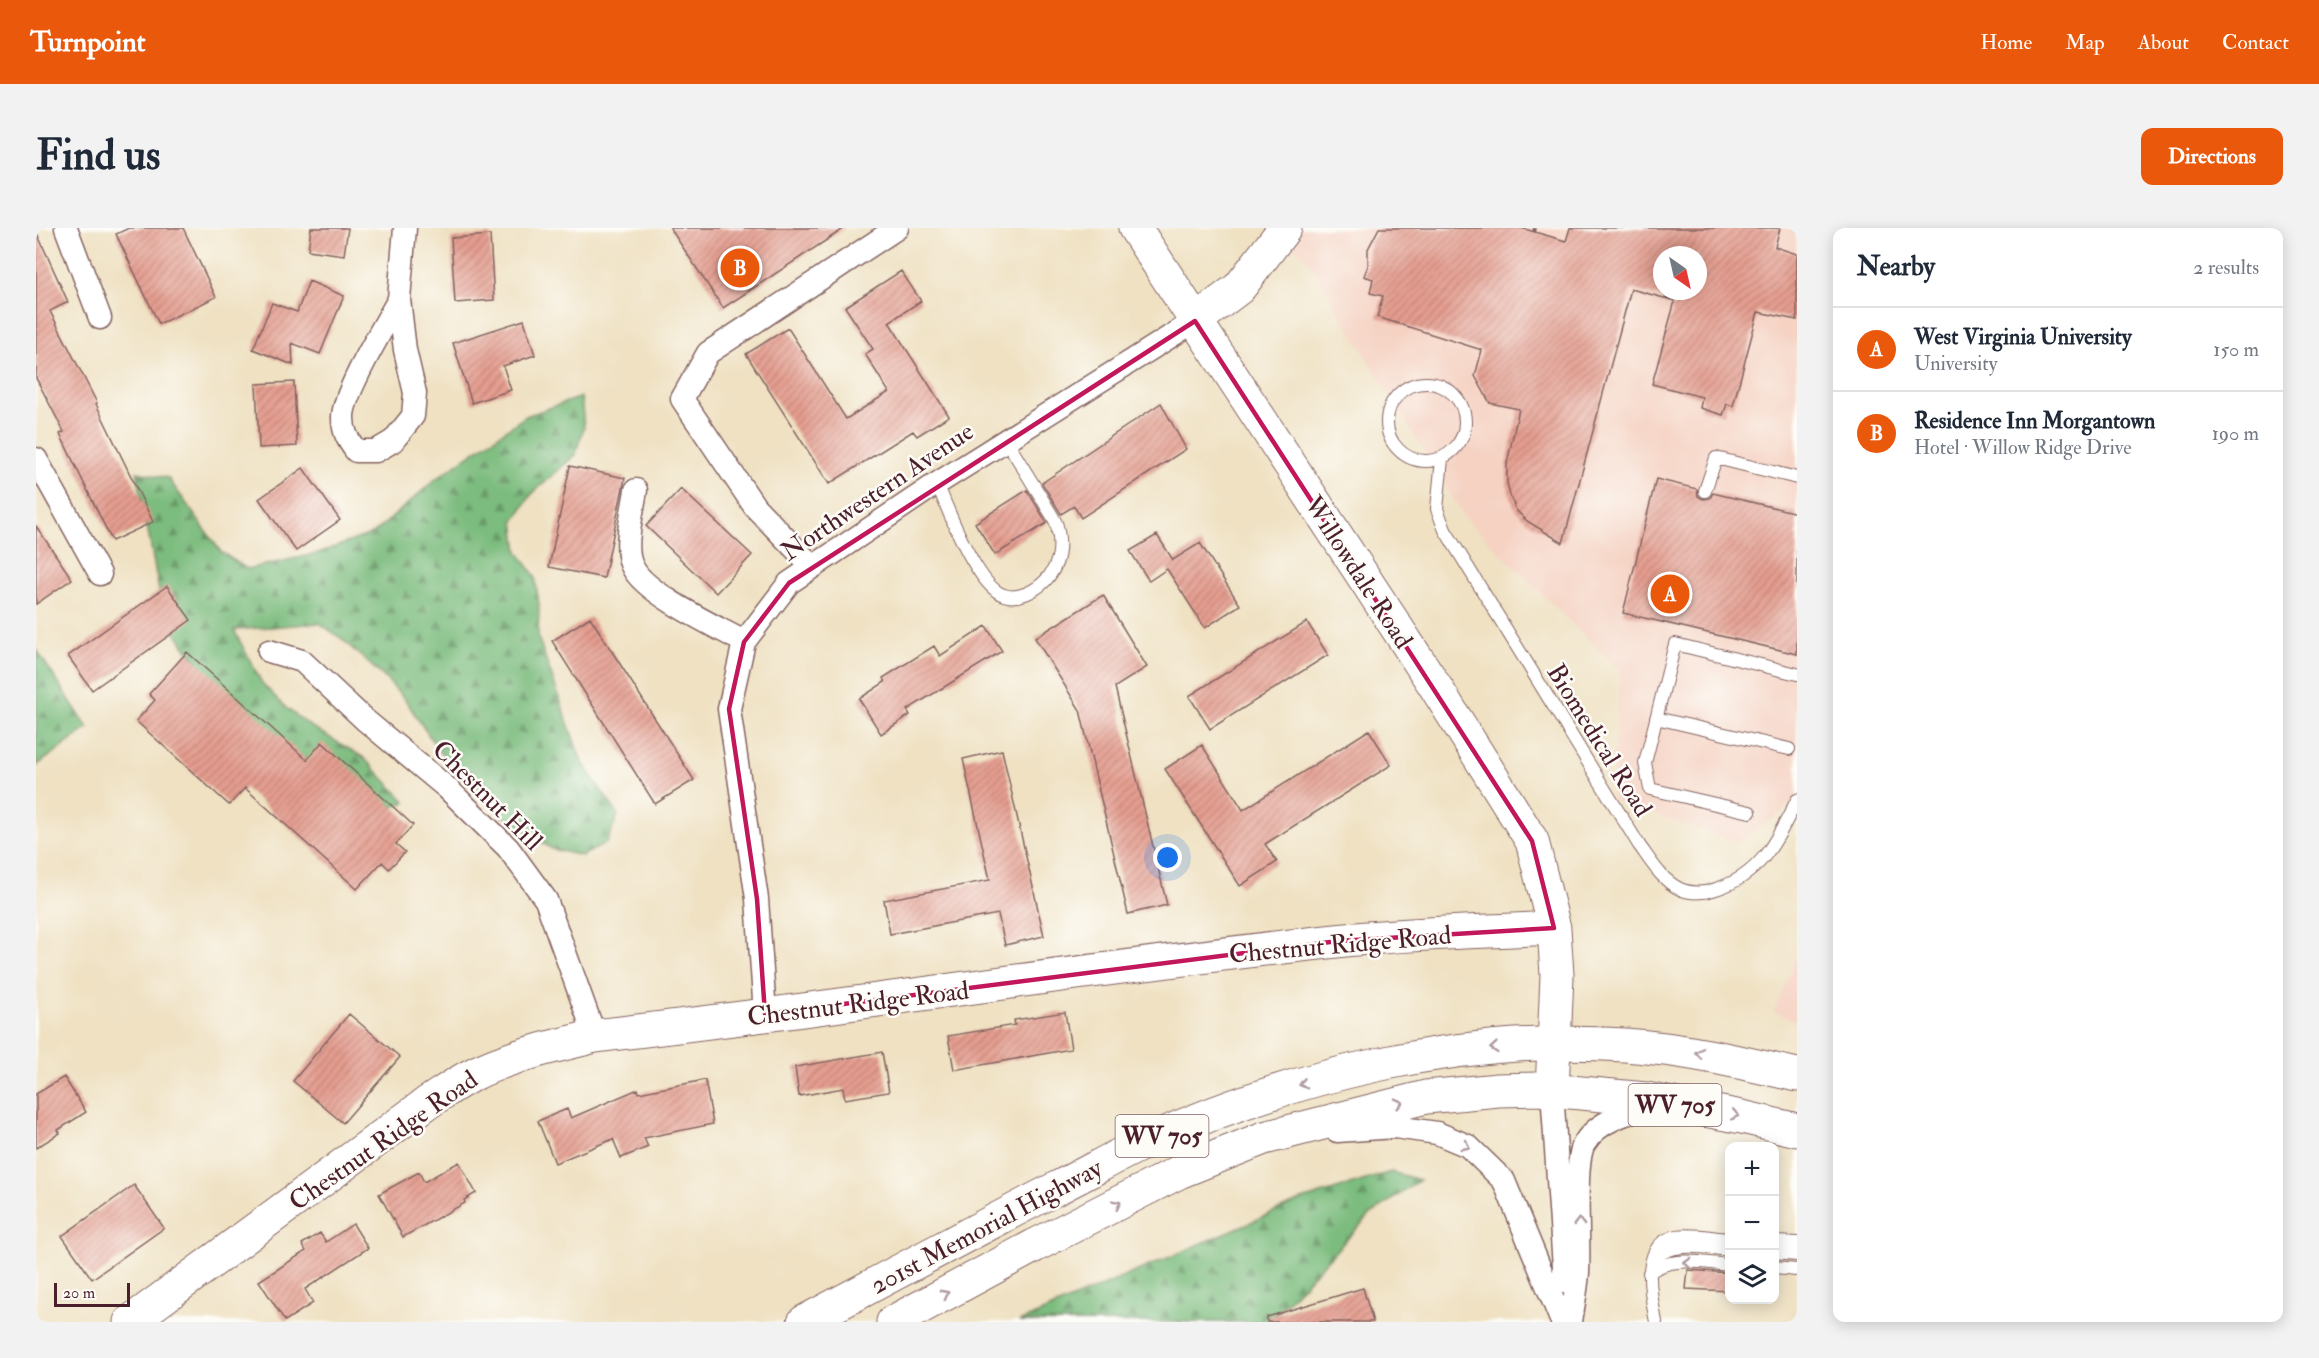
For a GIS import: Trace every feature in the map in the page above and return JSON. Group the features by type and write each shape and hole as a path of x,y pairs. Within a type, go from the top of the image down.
{"street":[{"path":"66,228 100,318"},
{"path":"399,299 365,360 342,415 345,435 356,451 376,451 393,441 413,417 415,393 405,350 399,299 405,228"},
{"path":"813,567 755,507 682,399 708,353 897,228"},
{"name":"Willowdale Road","path":"1135,228 1435,686 1532,841 1554,928"},
{"path":"1195,321 1239,288 1285,228"},
{"name":"Northwestern Avenue","path":"765,1014 757,899 729,709 744,642 789,583 937,483 1195,321"},
{"path":"36,459 100,574"},
{"path":"636,490 628,542 632,568 655,592 744,642"},
{"name":"Chestnut Hill","path":"269,651 302,661 365,720 447,788 508,848 546,900 595,1036"},
{"path":"1554,928 1557,975 1552,1044 1552,1091 1569,1322"},
{"name":"Chestnut Ridge Road","path":"130,1322 427,1103 471,1076 511,1060 595,1036 1338,940 1554,928"},
{"name":"WV 705","path":"1552,1044 1624,1045 1700,1053 1797,1075"},
{"name":"201st Memorial Highway","path":"804,1322 1137,1147 1214,1114 1295,1086 1382,1064 1453,1052 1552,1044"},
{"name":"201st Memorial Highway","path":"893,1322 1034,1246 1179,1172 1264,1138 1426,1097 1498,1090 1552,1091"},
{"name":"WV 705","path":"1552,1091 1673,1104 1742,1117 1797,1131"},
{"path":"1569,1322 1578,1275 1578,1173 1584,1145 1596,1130 1615,1119 1642,1108 1673,1104"},
{"path":"1264,1138 1395,1127 1437,1133 1468,1146 1504,1181 1563,1322"}],"lane":[{"path":"1428,383 1452,392 1465,415 1466,428 1461,441 1442,459 1430,462 1411,459 1395,448 1389,437 1386,424 1388,411 1403,390 1415,384 1428,383"},
{"path":"937,483 962,545 992,586 1002,595 1011,596 1030,592 1056,570 1059,555 1057,524 1006,440"},
{"path":"1705,491 1716,458 1797,478"},
{"name":"Biomedical Road","path":"1442,459 1437,509 1445,530 1639,845 1660,873 1680,889 1705,893 1730,885 1754,870 1774,845 1797,800"},
{"path":"1750,812 1650,789 1645,763 1675,644 1797,674"},
{"path":"1656,717 1789,749"},
{"path":"1656,1322 1650,1268 1657,1248 1668,1239 1679,1236 1725,1239"},
{"path":"1779,1242 1797,1243"},
{"path":"1650,1268 1659,1254 1681,1247 1725,1250"},
{"path":"1779,1253 1797,1255"},
{"path":"1650,1268 1665,1263 1680,1262 1725,1265"},
{"path":"1779,1268 1797,1270"}],"highlighted area":[{"path":"1195,321 1532,841 1554,928 1338,941 765,1014 757,899 729,709 744,642 789,583"}],"shaded area":[{"path":"1273,228 1797,228 1797,801 1739,843 1611,800 1620,671 1465,518 1306,258"},
{"path":"1797,955 1797,1021 1774,1012"}],"green space":[{"path":"581,397 584,427 575,455 531,495 514,521 518,552 535,576 539,605 538,637 581,760 618,815 607,843 582,856 552,849 502,816 439,751 406,701 386,679 342,639 319,623 234,630 262,683 285,707 310,726 363,757 406,802 379,812 326,778 206,674 164,618 137,472 168,478 221,552 247,569 315,554 374,533 437,478 526,416"},
{"path":"36,649 88,728 36,766"},
{"path":"1391,1172 1420,1180 1370,1215 1268,1322 1019,1322 1302,1200"}],"building":[{"path":"129,228 183,228 216,297 159,324 116,234"},
{"path":"311,228 348,228 344,255 308,250"},
{"path":"670,228 845,228 723,308"},
{"path":"1379,228 1521,228 1566,241 1570,228 1780,228 1775,247 1797,254 1797,320 1758,312 1733,406 1727,404 1723,415 1700,408 1702,397 1652,384 1675,301 1671,300 1707,300 1707,246 1653,246 1653,295 1631,289 1563,543 1527,521 1516,510 1510,496 1507,463 1519,409 1490,403 1475,376 1482,350 1377,317 1383,296 1370,293 1373,279 1364,276 1368,266 1368,249"},
{"path":"36,231 68,302 50,311 97,403 153,522 112,541 60,434 64,432 36,378"},
{"path":"490,235 494,300 455,303 451,238"},
{"path":"901,271 921,301 889,322 949,416 917,436 913,431 829,484 746,354 788,328 846,419 889,392 865,354 873,349 845,307"},
{"path":"309,281 344,296 320,354 292,343 293,365 253,349 272,303 297,312"},
{"path":"524,320 535,355 503,366 511,390 472,403 453,343"},
{"path":"294,382 297,446 259,448 256,384"},
{"path":"1161,403 1186,449 1081,518 1074,506 1061,514 1042,483"},
{"path":"570,466 625,478 604,578 549,567"},
{"path":"303,468 340,520 296,551 259,499"},
{"path":"1656,479 1697,489 1698,496 1703,499 1710,498 1713,493 1797,513 1797,654 1623,613"},
{"path":"681,489 752,555 716,593 646,526"},
{"path":"1027,490 1047,523 995,555 975,523"},
{"path":"36,526 72,579 36,604"},
{"path":"1157,535 1173,560 1200,543 1240,605 1205,628 1167,569 1149,581 1130,551"},
{"path":"167,586 191,620 92,690 68,656"},
{"path":"1103,595 1147,667 1115,687 1167,905 1128,914 1080,710 1035,638"},
{"path":"590,617 694,780 655,804 552,641"},
{"path":"1307,622 1328,655 1210,729 1189,696"},
{"path":"986,626 1002,651 907,710 910,715 881,734 859,699 885,682 883,678 934,646 940,656"},
{"path":"187,652 307,760 322,742 413,825 396,844 405,852 389,869 382,862 357,889 245,788 229,805 136,721 155,700 149,694"},
{"path":"1369,730 1391,765 1265,844 1277,862 1240,886 1165,769 1202,745 1243,810"},
{"path":"1002,750 1044,936 1005,945 998,914 890,934 884,900 990,880 963,759"},
{"path":"1065,1012 1071,1049 954,1070 948,1036 1015,1025 1014,1020"},
{"path":"349,1014 400,1057 343,1123 293,1081"},
{"path":"882,1052 889,1092 845,1099 843,1088 799,1096 795,1067"},
{"path":"64,1077 86,1112 58,1130 60,1133 36,1148 36,1094"},
{"path":"705,1080 713,1124 644,1138 648,1147 621,1158 613,1139 555,1163 538,1121 567,1109 571,1118 638,1089 639,1093"},
{"path":"459,1162 476,1193 464,1200 465,1203 403,1237 379,1194 419,1172 424,1182"},
{"path":"134,1185 164,1228 92,1279 62,1236"},
{"path":"353,1224 368,1248 305,1289 313,1303 285,1321 259,1281 306,1251 302,1244 320,1233 326,1242"},
{"path":"1688,1270 1725,1273 1725,1291 1686,1289"},
{"path":"1363,1288 1373,1322 1267,1322 1267,1317"}],"place":[{"name":"Residence Inn Morgantown","path":"740,268"},
{"name":"West Virginia University","path":"1670,594"}]}
